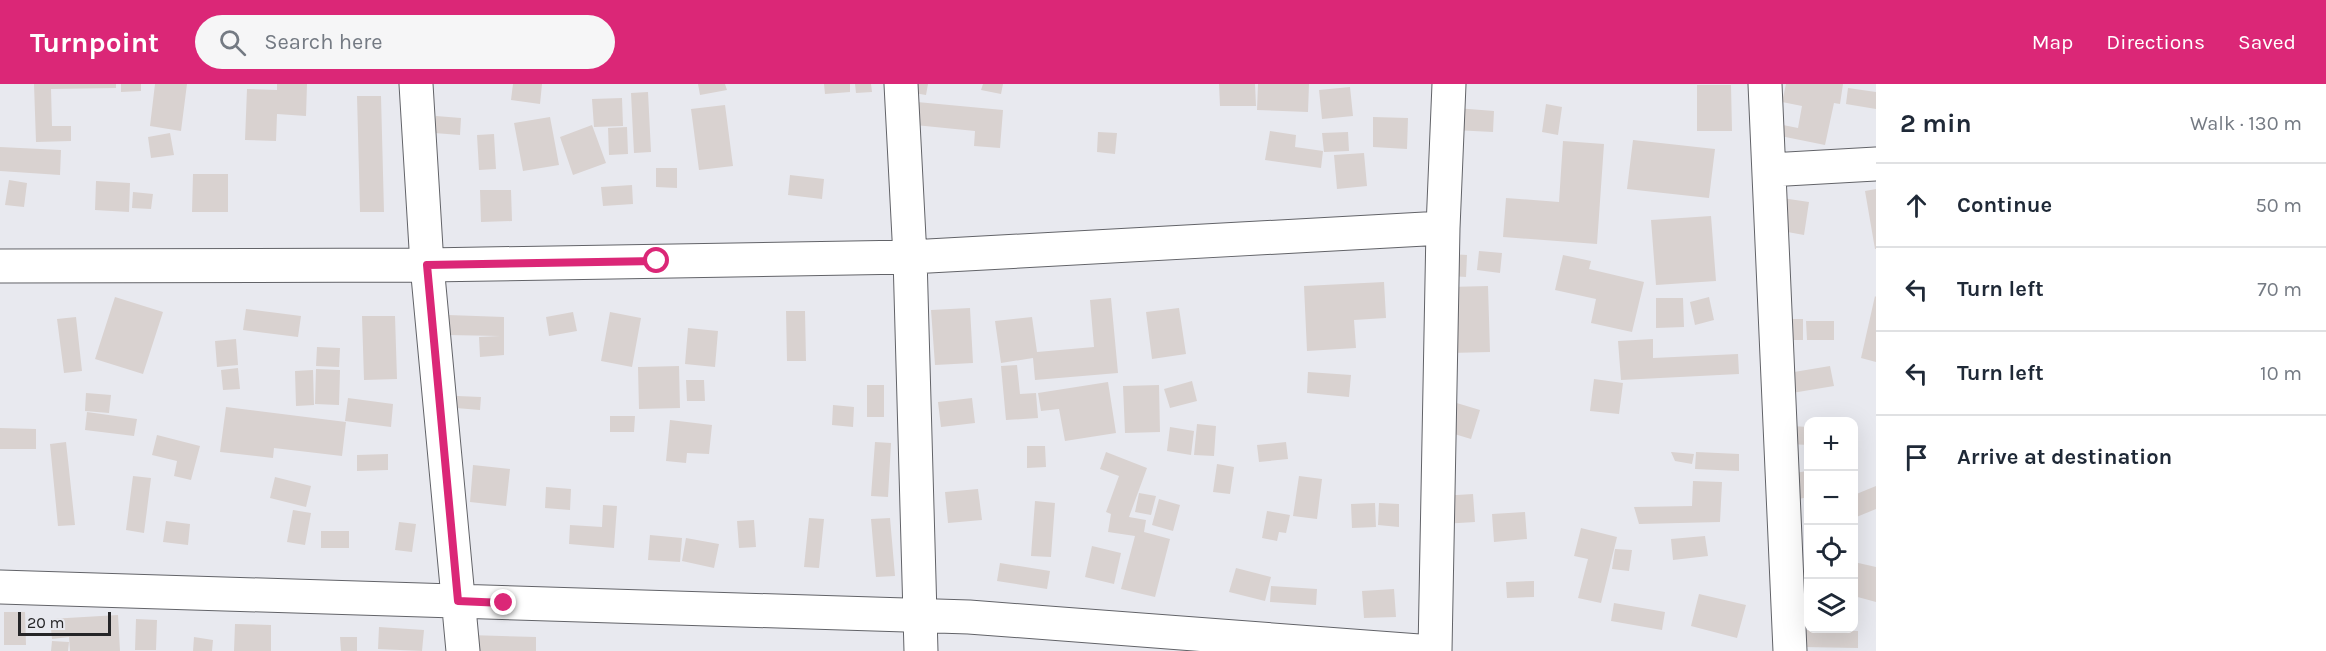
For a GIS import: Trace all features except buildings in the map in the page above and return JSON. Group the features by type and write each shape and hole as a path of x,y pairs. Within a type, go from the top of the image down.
{"street":[{"path":"416,84 427,265 463,651"},
{"path":"901,84 910,257 921,651"},
{"path":"1435,651 1443,228 1449,84"},
{"path":"1764,84 1790,651"},
{"path":"1768,170 1876,164"},
{"path":"0,266 427,265 910,257 1443,228"},
{"path":"0,587 920,615 1419,651"}],"route":[{"path":"504,603 458,601 427,265 657,261"}]}
